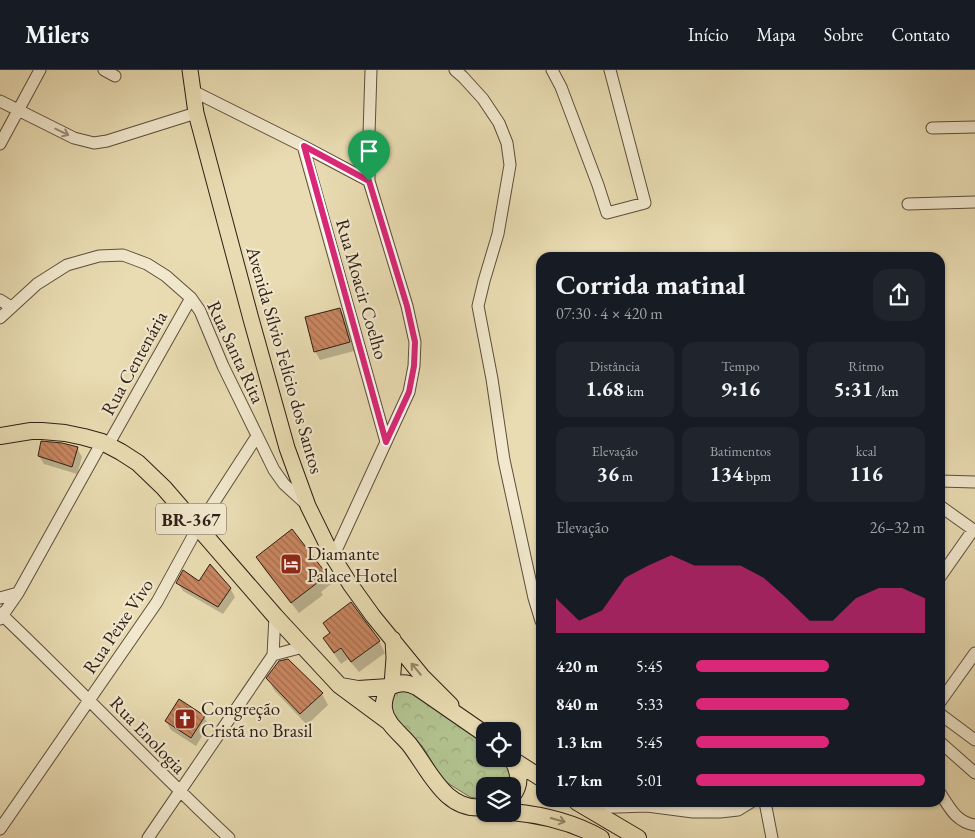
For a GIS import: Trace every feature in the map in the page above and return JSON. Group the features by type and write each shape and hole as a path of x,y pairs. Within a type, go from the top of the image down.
{"highway":[{"name":"BR-367","path":"0,436 20,432 65,432 105,444 131,458 153,476 303,647 339,685 389,722 407,742 447,796 457,802 476,807"},
{"path":"339,685 358,689 408,683 417,687 476,728"},
{"path":"389,722 384,711 384,698 391,686"},
{"path":"521,764 536,775"},
{"path":"585,807 638,838"},
{"path":"521,813 561,820 601,838"}],"main road":[{"name":"Avenida Sílvio Felício dos Santos","path":"190,70 196,112 250,319 284,438 308,506 333,557 373,616 422,676 476,727"},
{"path":"391,686 394,658 393,640"}],"street":[{"path":"0,144 40,70"},
{"path":"104,70 115,76"},
{"path":"333,557 409,392 414,366 415,342 407,306 369,181 371,70"},
{"path":"454,70 483,99 499,123 507,143 510,165 498,234 478,306 492,379 504,460 536,605"},
{"path":"552,70 568,105 607,212 646,203 610,70"},
{"path":"193,91 304,146 369,181"},
{"path":"0,101 74,138 94,143 107,141 196,112"},
{"path":"932,128 975,127"},
{"name":"Rua Moacir Coelho","path":"304,146 386,442"},
{"path":"908,204 975,202"},
{"name":"Rua Santa Rita","path":"0,318 37,284 68,265 99,256 123,255 147,264 166,276 191,298 200,311 223,366 274,470 284,484 308,506"},
{"name":"Rua Centenária","path":"1,616 18,593 191,298"},
{"path":"0,300 11,307"},
{"name":"Rua Peixe Vivo","path":"0,830 157,602 198,527 257,436"},
{"path":"945,481 975,482"},
{"path":"945,510 974,531 945,570"},
{"path":"0,598 18,593"},
{"name":"Rua Enologia","path":"1,616 90,700 180,792 229,838"},
{"path":"148,838 273,655 276,616"},
{"path":"273,655 303,647"},
{"path":"945,695 975,653"},
{"path":"945,718 975,740"},
{"path":"945,746 975,773"},
{"path":"945,800 954,814 963,822 975,825"},
{"path":"654,807 693,812 720,812 738,810 743,807"},
{"path":"766,807 772,838"}],"green space":[{"path":"411,689 476,735 476,767 508,767 511,777 476,777 476,798 470,797 446,782 423,747 393,715 389,700 390,691"}],"building":[{"path":"340,308 350,342 314,352 305,317"},
{"path":"41,441 78,447 72,467 38,456"},
{"name":"Diamante Palace Hotel","path":"292,529 325,572 315,580 317,583 291,603 256,557"},
{"path":"210,564 231,588 218,607 176,583 183,570 199,581"},
{"path":"351,602 380,641 351,662 341,648 334,653 323,638 330,633 323,623"},
{"path":"288,659 323,693 300,714 266,678 279,661"},
{"name":"Congreção Cristã no Brasil","path":"179,699 205,716 191,738 165,721"}],"place":[{"name":"Diamante Palace Hotel","path":"291,564"},
{"name":"Congreção Cristã no Brasil","path":"185,719"}],"route":[{"path":"304,146 369,181 407,306 415,342 414,366 409,392 386,442 304,146"}]}
